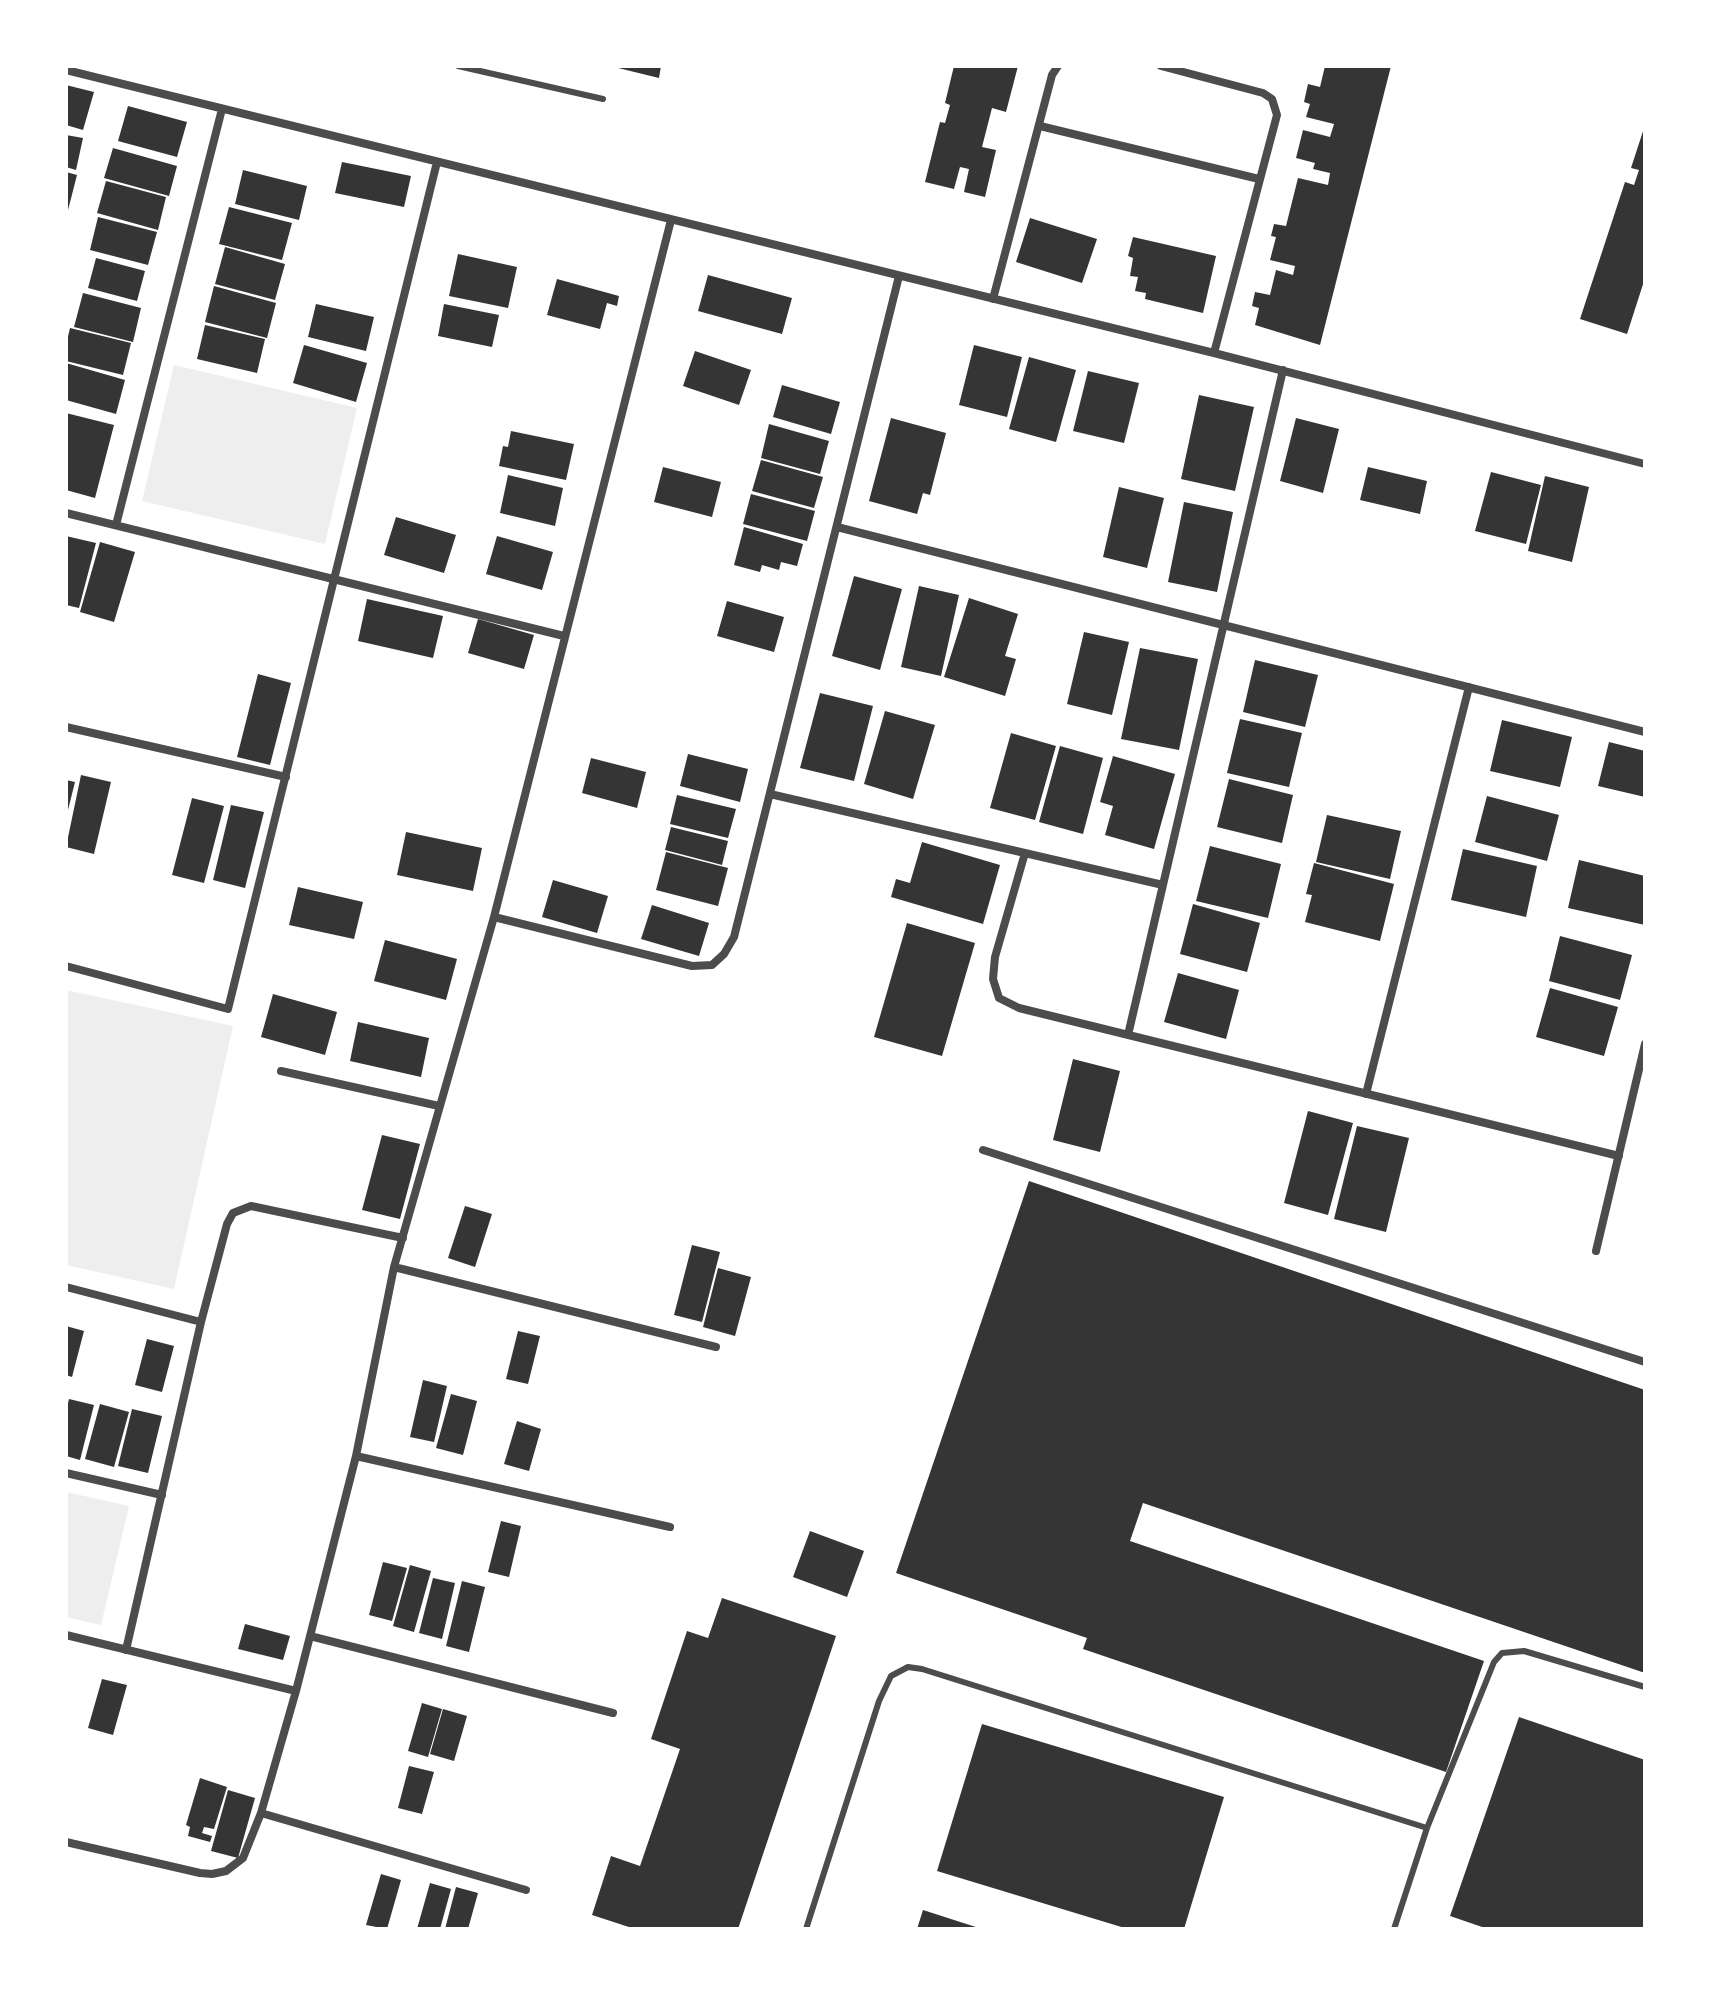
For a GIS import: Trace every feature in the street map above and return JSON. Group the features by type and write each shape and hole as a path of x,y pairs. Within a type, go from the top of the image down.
{"street":[{"path":"993,299 1052,75 1058,66"},
{"path":"1161,66 1263,93 1272,99 1277,115 1214,353"},
{"path":"66,70 1283,370 1645,464"},
{"path":"116,525 222,109"},
{"path":"1040,126 1259,179"},
{"path":"66,966 228,1009 437,162"},
{"path":"66,1842 212,1874 226,1871 243,1858 261,1813 296,1691 356,1456 394,1267 494,917 671,220"},
{"path":"494,917 692,966 712,965 724,954 734,937 899,276"},
{"path":"1128,1035 1283,370"},
{"path":"66,513 564,636"},
{"path":"837,527 1645,732"},
{"path":"1366,1094 1469,687"},
{"path":"66,727 286,777"},
{"path":"770,794 1163,885"},
{"path":"1025,853 995,957 993,979 999,998 1019,1008 1619,1156"},
{"path":"1596,1251 1645,1044"},
{"path":"281,1071 439,1106"},
{"path":"983,1150 1645,1362"},
{"path":"126,1650 201,1322 227,1224 233,1213 251,1206 403,1238"},
{"path":"394,1267 716,1347"},
{"path":"66,1287 201,1322"},
{"path":"356,1456 670,1527"},
{"path":"66,1473 162,1495"},
{"path":"66,1635 296,1691"},
{"path":"310,1636 613,1713"},
{"path":"261,1813 526,1890"}],"lane":[{"path":"458,66 603,99"},
{"path":"1394,1929 1427,1828 1494,1662 1502,1653 1524,1651 1645,1687"},
{"path":"806,1929 879,1701 891,1676 908,1667 1427,1828"}],"shaded area":[{"path":"174,365 357,408 325,544 142,501"},
{"path":"66,990 233,1026 174,1289 66,1265"},
{"path":"66,1492 129,1506 101,1625 66,1617"}],"building":[{"path":"610,66 661,66 659,78"},
{"path":"954,66 1018,66 1006,112 992,108 982,147 996,150 985,197 964,192 969,169 960,167 954,189 925,182 940,122 945,123 950,105 945,103"},
{"path":"1325,66 1391,66 1320,345 1255,325 1259,308 1252,306 1255,292 1270,295 1276,270 1293,275 1295,266 1270,260 1276,237 1271,236 1274,224 1286,226 1298,178 1328,185 1330,173 1313,169 1315,163 1296,158 1303,130 1330,137 1334,124 1306,117 1310,104 1304,102 1308,84 1320,87"},
{"path":"66,85 94,92 83,130 66,125"},
{"path":"128,106 187,122 177,157 118,141"},
{"path":"1645,125 1645,278 1627,334 1580,319 1625,182 1634,185 1639,170 1631,168"},
{"path":"66,135 83,138 76,170 66,167"},
{"path":"113,148 177,166 169,196 104,178"},
{"path":"342,162 411,176 404,207 335,193"},
{"path":"243,170 307,186 299,220 235,204"},
{"path":"66,172 77,175 67,214 66,213"},
{"path":"106,181 166,197 158,230 97,213"},
{"path":"229,207 292,223 282,260 219,244"},
{"path":"98,217 157,232 148,265 90,250"},
{"path":"1030,218 1097,239 1082,283 1016,262"},
{"path":"1133,237 1216,256 1203,313 1145,299 1146,293 1135,291 1138,277 1130,276 1133,258 1128,256"},
{"path":"225,247 285,264 275,300 215,284"},
{"path":"458,254 517,267 508,308 449,296"},
{"path":"96,258 145,271 137,301 88,288"},
{"path":"708,275 792,298 782,334 698,311"},
{"path":"557,279 619,296 617,306 607,303 600,329 547,315"},
{"path":"214,286 276,303 267,338 205,322"},
{"path":"83,293 141,308 133,342 74,327"},
{"path":"316,304 374,317 366,351 308,337"},
{"path":"444,304 499,315 492,347 438,336"},
{"path":"205,325 265,339 257,373 197,359"},
{"path":"70,328 131,343 123,375 66,361"},
{"path":"304,345 367,363 356,402 293,383"},
{"path":"974,345 1022,357 1007,417 959,405"},
{"path":"695,351 751,370 739,405 683,386"},
{"path":"1029,357 1076,370 1056,442 1009,429"},
{"path":"66,363 125,380 116,414 66,400"},
{"path":"1088,371 1139,383 1124,443 1073,431"},
{"path":"782,385 840,402 831,434 773,417"},
{"path":"1199,395 1254,407 1235,491 1181,479"},
{"path":"66,413 114,425 95,498 66,490"},
{"path":"891,418 946,433 930,495 923,493 917,514 869,501"},
{"path":"1296,418 1339,429 1323,493 1280,481"},
{"path":"769,424 829,441 820,474 761,458"},
{"path":"511,431 574,444 566,480 499,466 503,446 508,447"},
{"path":"761,460 823,477 814,508 752,491"},
{"path":"663,467 721,482 712,517 654,502"},
{"path":"1368,467 1427,481 1420,514 1360,500"},
{"path":"1491,472 1541,485 1526,544 1475,531"},
{"path":"508,475 563,488 555,526 500,513"},
{"path":"1545,476 1589,487 1572,562 1528,551"},
{"path":"1119,487 1164,498 1147,568 1103,557"},
{"path":"751,494 815,511 807,541 743,524"},
{"path":"1184,502 1233,512 1217,592 1168,582"},
{"path":"396,517 456,535 444,573 384,555"},
{"path":"744,527 803,544 797,566 781,562 779,570 762,565 760,572 734,565"},
{"path":"66,536 96,543 79,608 66,605"},
{"path":"497,536 553,552 542,590 486,574"},
{"path":"100,542 135,552 114,622 80,612"},
{"path":"854,576 902,589 880,670 832,656"},
{"path":"919,586 959,595 941,676 901,667"},
{"path":"969,598 1018,614 1005,656 1016,659 1005,696 944,677"},
{"path":"367,599 443,616 433,658 358,641"},
{"path":"727,601 784,617 774,652 717,636"},
{"path":"478,619 534,635 524,669 468,653"},
{"path":"1084,632 1129,642 1112,715 1067,704"},
{"path":"1140,648 1198,659 1179,750 1121,739"},
{"path":"1255,660 1318,675 1305,727 1243,712"},
{"path":"258,674 291,683 270,765 237,757"},
{"path":"820,693 873,706 854,781 800,768"},
{"path":"885,711 935,725 913,799 864,784"},
{"path":"1240,719 1302,733 1289,787 1227,773"},
{"path":"1502,720 1572,737 1560,787 1490,771"},
{"path":"1011,733 1056,746 1035,820 990,808"},
{"path":"1609,742 1645,751 1645,797 1598,786"},
{"path":"1060,746 1103,758 1083,834 1039,822"},
{"path":"688,754 748,769 740,802 680,786"},
{"path":"1113,756 1175,774 1154,849 1105,835 1113,806 1100,802"},
{"path":"591,758 646,772 637,808 582,793"},
{"path":"81,775 111,782 94,854 66,847"},
{"path":"1229,779 1293,795 1282,843 1217,827"},
{"path":"66,780 75,782 67,814 66,814"},
{"path":"677,795 736,809 728,838 670,824"},
{"path":"1487,796 1559,815 1547,861 1475,842"},
{"path":"192,798 224,806 204,883 172,875"},
{"path":"231,805 264,812 245,888 213,880"},
{"path":"1327,815 1401,831 1390,879 1316,862"},
{"path":"671,827 728,841 722,865 665,850"},
{"path":"406,832 482,848 473,891 397,875"},
{"path":"922,842 1000,865 983,924 891,897 896,879 910,883"},
{"path":"1210,846 1281,864 1268,918 1196,901"},
{"path":"1463,849 1537,866 1526,917 1451,900"},
{"path":"666,852 728,868 718,906 656,890"},
{"path":"1579,860 1645,876 1645,925 1568,908"},
{"path":"1314,863 1394,884 1380,941 1305,922 1312,895 1306,894"},
{"path":"553,880 608,896 597,933 542,917"},
{"path":"298,887 363,902 354,939 289,925"},
{"path":"1193,904 1260,923 1247,972 1180,954"},
{"path":"652,905 709,923 699,956 641,939"},
{"path":"907,923 975,943 942,1056 874,1037"},
{"path":"1560,936 1632,955 1620,1000 1549,981"},
{"path":"385,940 457,959 446,1000 374,981"},
{"path":"1178,973 1239,990 1226,1039 1164,1022"},
{"path":"1550,988 1618,1007 1604,1056 1536,1037"},
{"path":"273,994 337,1012 325,1055 261,1037"},
{"path":"358,1022 429,1038 421,1077 350,1061"},
{"path":"1073,1059 1120,1071 1100,1152 1053,1140"},
{"path":"1308,1111 1353,1123 1328,1215 1284,1203"},
{"path":"1357,1126 1409,1138 1386,1232 1334,1219"},
{"path":"382,1135 420,1144 400,1219 362,1210"},
{"path":"1029,1181 1645,1390 1645,1673 1143,1503 1130,1541 1484,1661 1446,1772 1083,1649 1087,1638 896,1573"},
{"path":"465,1206 492,1214 475,1267 448,1258"},
{"path":"692,1245 720,1252 702,1322 674,1315"},
{"path":"718,1268 751,1277 735,1336 703,1327"},
{"path":"66,1326 84,1331 72,1377 66,1375"},
{"path":"518,1331 540,1336 528,1384 506,1379"},
{"path":"147,1339 174,1346 162,1392 135,1385"},
{"path":"423,1380 447,1386 434,1442 410,1437"},
{"path":"451,1394 477,1401 463,1455 436,1448"},
{"path":"69,1399 94,1405 80,1460 66,1456"},
{"path":"100,1404 129,1412 114,1467 85,1459"},
{"path":"132,1409 162,1416 148,1473 118,1466"},
{"path":"517,1421 541,1429 529,1471 504,1464"},
{"path":"501,1521 521,1526 509,1577 488,1572"},
{"path":"810,1531 864,1551 847,1597 793,1577"},
{"path":"383,1562 407,1568 392,1621 369,1615"},
{"path":"410,1565 431,1571 414,1632 393,1626"},
{"path":"433,1578 455,1583 442,1639 419,1633"},
{"path":"462,1581 485,1587 469,1652 446,1646"},
{"path":"722,1598 836,1636 738,1929 635,1929 592,1915 611,1856 640,1866 680,1749 651,1739 687,1631 708,1638"},
{"path":"245,1624 290,1636 283,1660 238,1649"},
{"path":"102,1679 127,1685 113,1735 88,1728"},
{"path":"422,1703 442,1709 428,1757 408,1751"},
{"path":"443,1709 467,1716 454,1761 430,1754"},
{"path":"1519,1717 1645,1760 1645,1929 1488,1929 1450,1916"},
{"path":"982,1724 1224,1797 1184,1929 1128,1929 937,1871"},
{"path":"409,1766 434,1772 422,1814 398,1808"},
{"path":"200,1778 227,1787 214,1829 204,1827 202,1833 212,1836 210,1842 188,1836 190,1827 186,1825"},
{"path":"228,1790 255,1798 238,1858 211,1851"},
{"path":"381,1874 401,1880 387,1929 366,1925"},
{"path":"430,1883 451,1889 440,1929 417,1929"},
{"path":"456,1887 478,1893 468,1929 445,1929"},
{"path":"923,1910 979,1928 979,1929 917,1929"}]}
